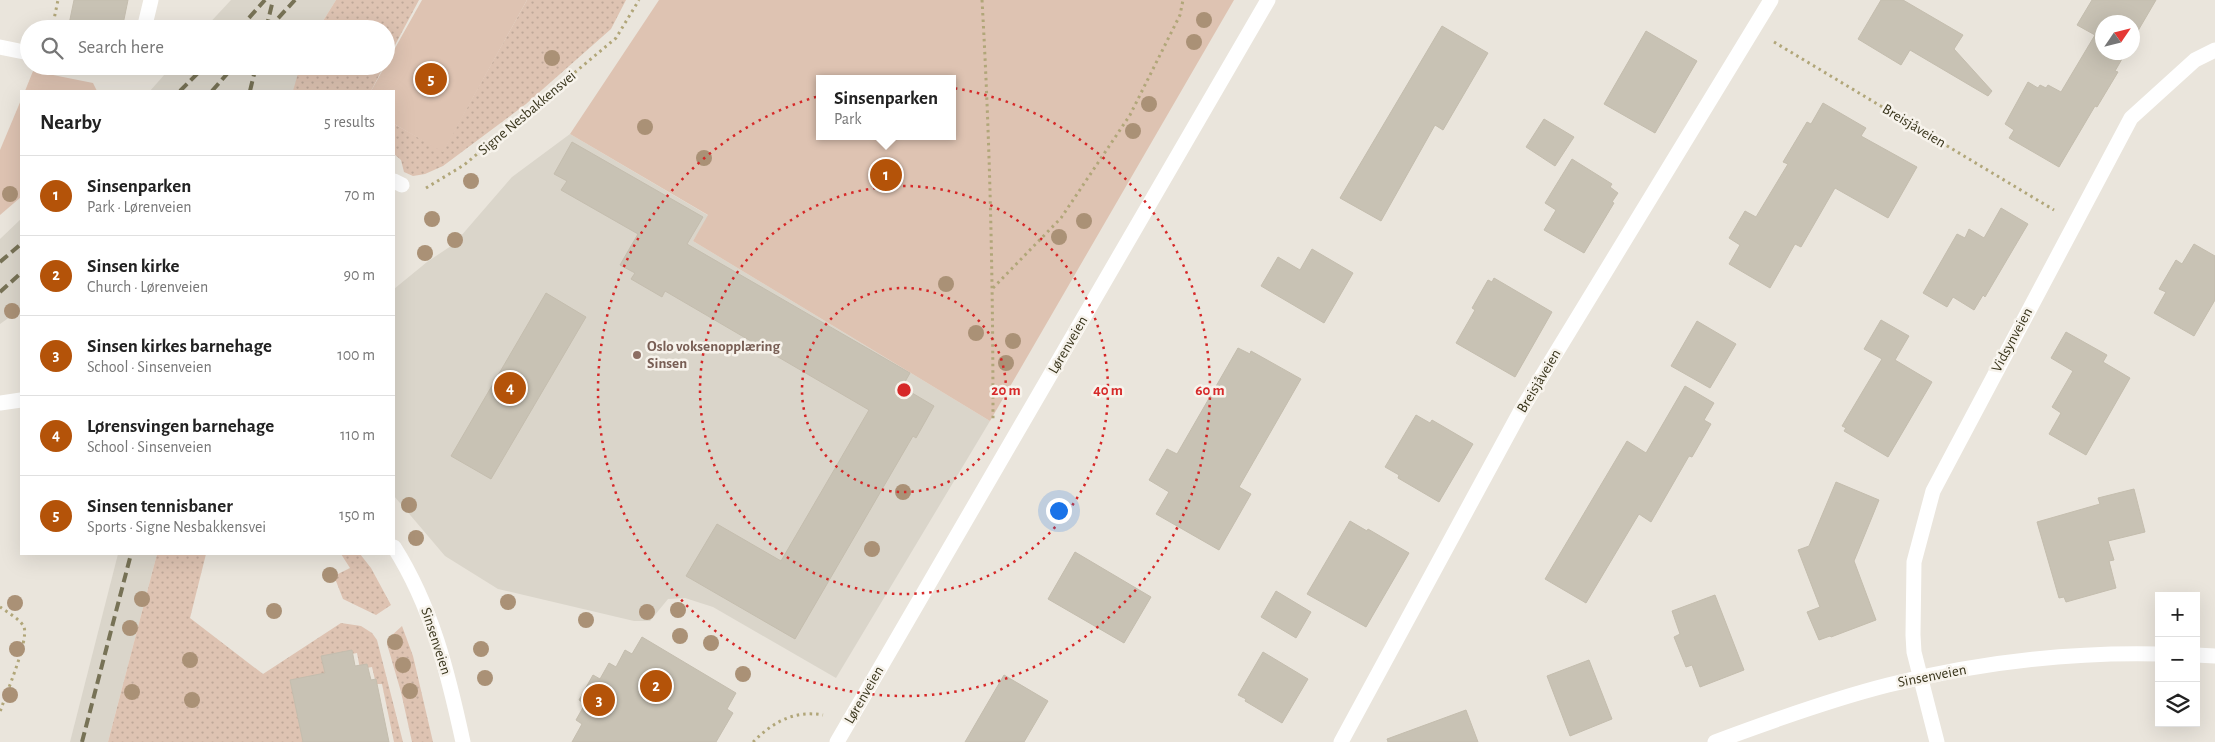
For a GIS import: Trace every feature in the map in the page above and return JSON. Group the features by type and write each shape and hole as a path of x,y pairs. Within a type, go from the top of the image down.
{"street":[{"path":"146,20 151,0"},
{"name":"Lørenveien","path":"837,742 1268,0"},
{"name":"Breisjåveien","path":"1341,742 1520,412 1771,0"},
{"path":"0,47 20,51"},
{"name":"Vidsynveien","path":"1936,742 1914,652 1914,562 1933,491 2130,118 2195,60 2215,50"},
{"path":"0,402 20,400"},
{"name":"Sinsenveien","path":"395,549 419,591 432,622 442,652 463,742"},
{"name":"Sinsenveien","path":"1715,742 1839,699 1920,678 1986,666 2055,658 2124,653 2155,654"},
{"path":"2200,655 2215,656"}],"path":[{"path":"54,20 58,0"},
{"name":"Signe Nesbakkensvei","path":"398,183 425,189 464,165 616,38 639,0"},
{"path":"982,0 987,90 993,288 994,426"},
{"path":"993,288 1061,218 1130,115 1180,15 1183,0"},
{"name":"Breisjåveien","path":"1753,30 2074,222"},
{"path":"0,607 22,624 25,629 23,648 0,712"},
{"path":"753,742 776,722 794,714 812,713 826,716 845,728"}],"shaded area":[{"path":"231,0 336,0 324,20 212,20"},
{"path":"336,0 419,0 395,45 395,20 324,20"},
{"path":"422,0 527,0 443,152 395,125 395,90 372,90 380,75 395,75 395,48"},
{"path":"527,0 626,0 611,29 526,104 443,166 425,174 413,176 404,172 401,160 395,155 395,125 443,151"},
{"path":"659,0 1234,0 990,421 693,241 708,215 570,134"},
{"path":"31,75 53,75 93,83 96,90 25,90"},
{"path":"164,75 298,75 294,90 151,90"},
{"path":"297,75 379,75 372,90 293,90"},
{"path":"20,102 20,198 0,215 0,150"},
{"name":"Oslo voksenopplæring Sinsen","path":"570,134 709,216 693,241 990,421 836,678 713,607 685,598 668,599 650,621 634,621 498,589 445,556 395,497 395,288 427,262 454,244 512,177"},
{"path":"20,220 20,310 0,324 0,239"},
{"path":"118,555 157,555 108,742 70,742"},
{"path":"157,555 206,555 190,618 263,674 341,623 361,626 372,633 377,640 403,742 394,742 382,684 376,684 372,667 360,669 357,653 326,659 329,674 304,742 108,742"},
{"path":"342,555 361,555 371,568 391,605 376,615 343,599 334,576 350,568"},
{"path":"402,626 413,656 433,742 412,742 401,692 387,644 390,637"}],"building":[{"path":"74,0 128,0 124,20 70,20"},
{"path":"1881,0 1903,0 1963,35 1954,49 1992,91 1988,96 1910,50 1901,65 1858,39"},
{"path":"2092,0 2156,0 2140,27 2140,15 2095,15 2095,35 2077,25"},
{"path":"1442,26 1488,53 1443,130 1435,125 1381,221 1340,198"},
{"path":"1646,31 1697,61 1655,133 1604,104"},
{"path":"2095,35 2095,60 2121,60 2115,71 2118,72 2097,107 2095,106 2059,167 2009,138 2014,130 2005,124 2028,82 2038,88 2040,85 2046,88 2048,85 2061,92"},
{"path":"1823,103 1866,128 1861,136 1917,167 1888,218 1835,188 1801,247 1795,244 1770,288 1729,264 1740,245 1729,238 1745,211 1756,217 1788,164 1783,162 1807,122 1811,124"},
{"path":"1544,119 1574,137 1555,166 1526,147"},
{"path":"572,142 703,217 687,244 910,373 902,387 934,406 916,438 913,436 795,639 686,576 717,524 781,561 869,410 665,291 662,297 631,279 635,273 620,265 638,234 561,190 567,181 554,174"},
{"path":"1572,159 1612,184 1610,187 1618,193 1584,253 1544,230 1556,210 1545,203"},
{"path":"2001,208 2028,224 1985,297 1983,295 1974,310 1953,297 1947,307 1923,293 1957,234 1965,238 1969,229 1984,238"},
{"path":"2194,244 2215,256 2215,300 2194,336 2154,313 2166,292 2159,289 2176,260 2182,264"},
{"path":"1312,249 1353,273 1324,323 1261,286 1278,257 1300,270"},
{"path":"1494,278 1552,312 1515,377 1456,343 1475,310 1472,308 1488,280 1492,282"},
{"path":"546,293 586,317 491,479 451,456"},
{"path":"1881,320 1909,336 1895,360 1932,382 1888,457 1844,431 1846,428 1842,426 1882,359 1864,349"},
{"path":"1697,321 1736,344 1710,388 1671,366"},
{"path":"2066,332 2107,355 2103,362 2130,378 2086,455 2049,434 2061,413 2052,407 2073,371 2051,358"},
{"path":"1238,348 1250,354 1251,351 1301,379 1239,487 1251,494 1219,550 1156,514 1169,492 1149,480 1167,449 1177,454"},
{"path":"1685,386 1714,403 1704,420 1711,424 1692,457 1689,456 1651,522 1639,514 1586,603 1545,579 1627,441 1646,453"},
{"path":"1416,415 1430,423 1432,420 1473,444 1439,502 1398,478 1399,475 1385,467"},
{"path":"1836,482 1879,500 1854,561 1876,620 1819,640 1807,612 1820,607 1798,550 1809,546"},
{"path":"2134,489 2145,532 2108,541 2114,560 2109,561 2116,588 2066,602 2064,597 2059,598 2037,522 2100,504 2098,498"},
{"path":"1350,521 1367,531 1368,529 1409,553 1366,627 1307,594"},
{"path":"1075,552 1151,597 1124,643 1048,599"},
{"path":"1276,591 1311,612 1296,638 1261,617"},
{"path":"1715,595 1744,670 1700,687 1692,665 1686,667 1674,637 1680,634 1672,611"},
{"path":"642,637 736,693 727,709 733,713 716,742 572,742 582,724 576,720 585,704 579,700 593,675 600,679 609,663 616,667 625,650 632,654"},
{"path":"352,650 355,666 367,664 371,680 376,679 389,742 303,742 290,680 325,673 321,656"},
{"path":"1263,652 1308,679 1282,723 1238,695"},
{"path":"1589,660 1612,719 1570,736 1547,676"},
{"path":"1004,675 1048,701 1024,742 965,742"},
{"path":"1466,710 1478,742 1388,742 1387,739"}],"railway":[{"path":"247,20 265,0"},
{"path":"268,20 273,0"},
{"path":"276,20 295,0"},
{"path":"181,90 196,75"},
{"path":"213,90 226,75"},
{"path":"250,90 254,75"},
{"path":"0,262 20,245"},
{"path":"0,292 20,274"},
{"path":"82,742 131,555"}],"place":[{"name":"Sinsen tennisbaner","path":"431,79"},
{"name":"Sinsenparken","path":"886,175"},
{"name":"Oslo voksenopplæring Sinsen","path":"637,355"},
{"name":"Lørensvingen barnehage","path":"510,388"},
{"name":"Sinsen kirke","path":"656,686"},
{"name":"Sinsen kirkes barnehage","path":"599,700"}]}
